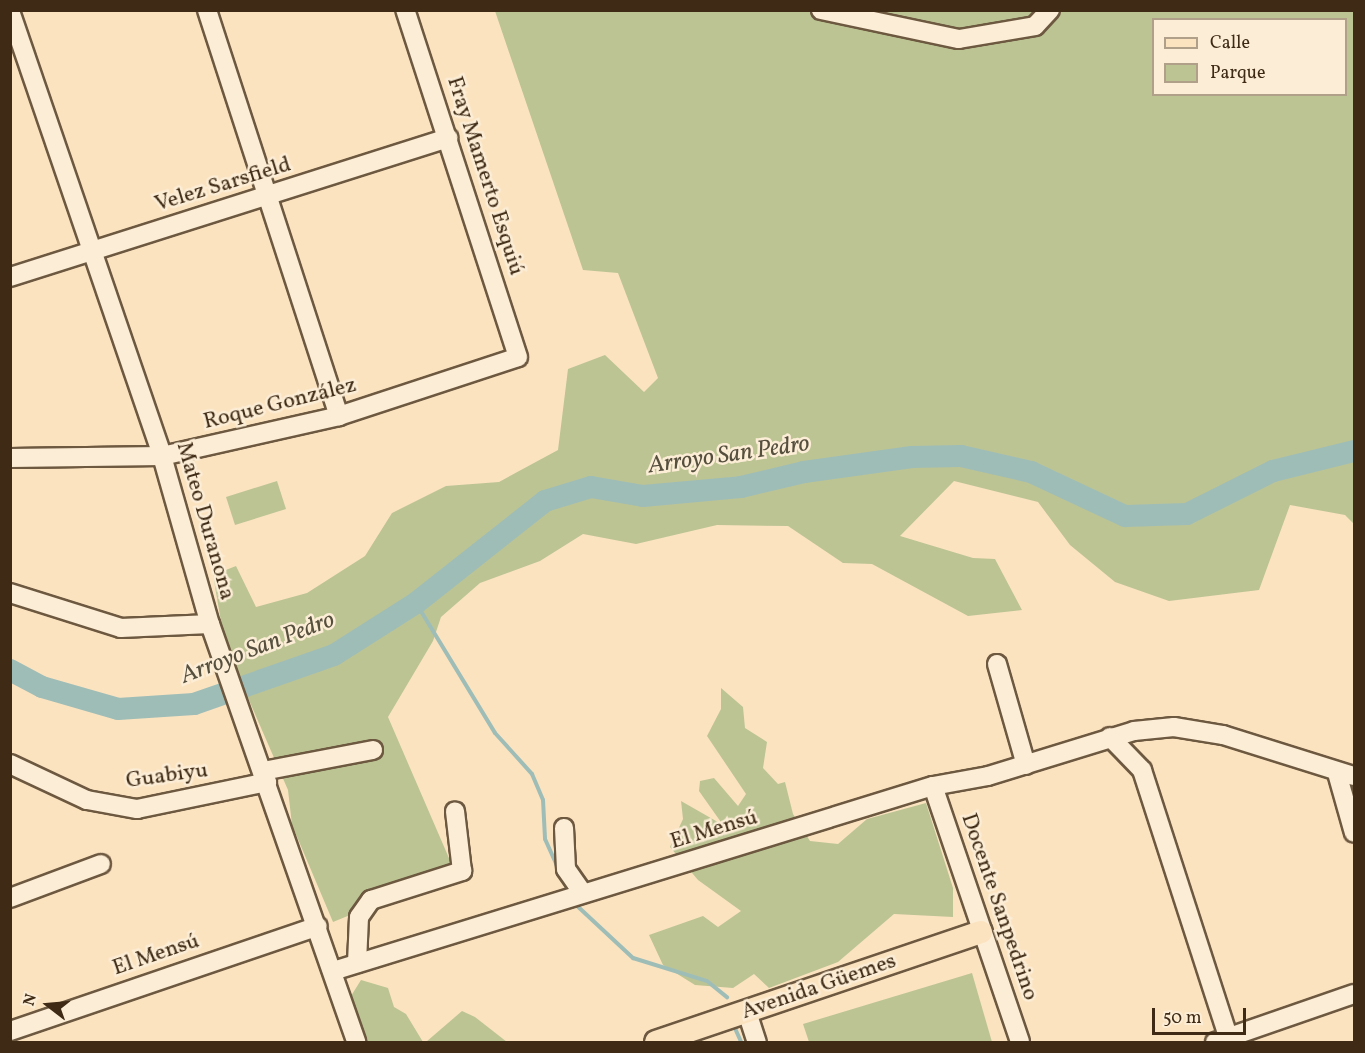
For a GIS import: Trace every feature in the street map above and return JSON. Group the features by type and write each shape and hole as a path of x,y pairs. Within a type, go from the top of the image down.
{"main road":[{"name":"Avenida Güemes","path":"656,1042 981,932"}],"street":[{"path":"207,10 339,416"},
{"name":"Fray Mamerto Esquiú","path":"405,10 449,138 518,357"},
{"path":"820,10 959,39 1035,26 1050,10"},
{"name":"Mateo Duranona","path":"10,11 162,456 210,624 318,926 356,1042"},
{"name":"Velez Sarsfield","path":"10,277 92,249 269,197 449,138"},
{"name":"Roque González","path":"10,458 162,456 339,416 518,357"},
{"path":"10,593 121,628 210,624"},
{"path":"997,664 1026,765"},
{"name":"El Mensú","path":"333,971 933,786 1026,765 1110,737 1174,727 1277,750 1346,775"},
{"path":"1110,737 1143,770 1225,1041 1354,994"},
{"name":"Guabiyu","path":"10,764 87,800 137,809 373,750"},
{"path":"1346,775 1354,833"},
{"name":"Docente Sanpedrino","path":"933,786 1020,1042"},
{"path":"357,963 359,917 371,900 462,871 455,811"},
{"path":"564,828 566,869 583,893"},
{"path":"10,898 101,864"},
{"name":"El Mensú","path":"10,1031 318,926"},
{"path":"747,1012 757,1042"}],"green space":[{"path":"495,11 1354,11 1354,524 1345,515 1290,505 1259,590 1169,601 1115,582 1070,545 1038,502 954,481 900,536 973,558 995,559 1022,610 968,616 872,564 843,563 788,526 717,525 636,544 583,534 540,561 480,583 441,617 433,641 388,717 455,872 333,922 292,825 288,790 225,645 213,575 236,566 256,607 307,593 365,556 392,513 446,486 499,482 558,450 568,369 605,355 644,392 658,378 618,273 583,270"},
{"path":"277,481 286,509 235,525 226,497"},
{"path":"721,688 743,707 745,728 767,742 763,768 778,784 785,782 793,814 810,841 838,844 867,819 926,803 953,888 953,917 894,914 838,962 769,988 754,974 733,988 695,985 663,965 649,935 703,916 718,927 741,911 698,880 670,847 683,819 681,801 723,825 699,791 700,781 714,778 738,806 746,794 707,736 721,709"},
{"path":"972,973 992,1042 809,1042 803,1024"},
{"path":"361,980 388,988 394,1007 406,1014 423,1042 365,1042 351,996"},
{"path":"462,1011 475,1017 507,1042 426,1042"}],"waterway":[{"name":"Arroyo San Pedro","path":"10,670 42,687 118,709 194,704 334,655 416,603 545,501 591,487 643,496 741,487 804,472 912,457 961,456 1031,472 1125,516 1187,514 1273,471 1354,451"},
{"path":"416,603 495,733 532,774 543,800 545,839 567,888"},
{"path":"574,903 633,958 707,981 727,997"},
{"path":"734,1026 741,1042"}]}
